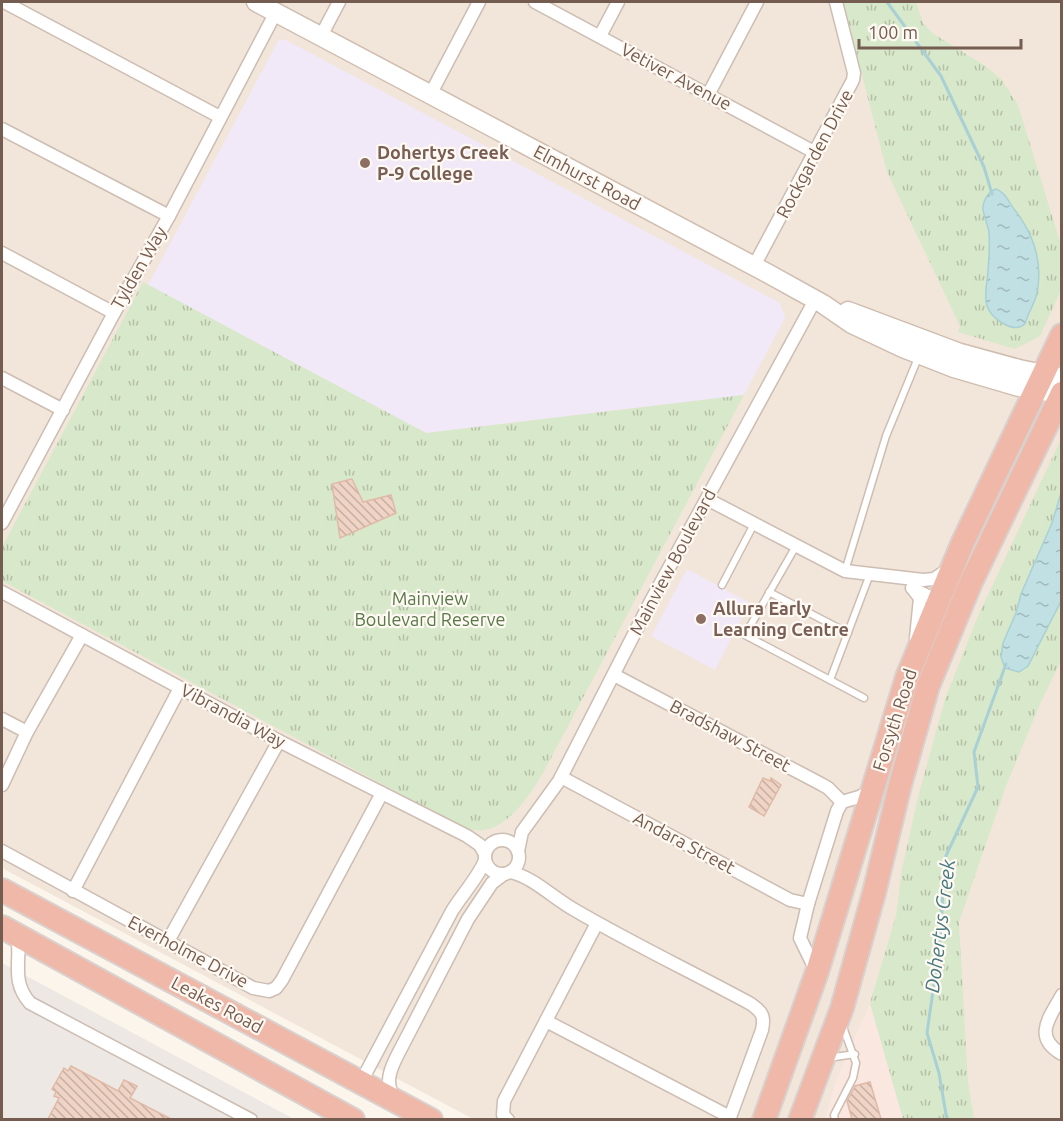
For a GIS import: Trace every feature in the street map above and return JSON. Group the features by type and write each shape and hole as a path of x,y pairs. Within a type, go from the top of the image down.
{"highway":[{"name":"Forsyth Road","path":"800,1119 842,1008 927,686 971,582 1011,500 1054,387 1062,335"},
{"name":"Forsyth Road","path":"764,1119 817,972 907,677 952,567 1054,387"},
{"name":"Leakes Road","path":"2,890 431,1119"},
{"name":"Leakes Road","path":"9,931 353,1119"},
{"path":"361,1082 357,1096 367,1119"}],"street":[{"path":"4,2 220,117"},
{"name":"Elmhurst Road","path":"256,2 754,266 819,302 852,324 954,368 1054,387"},
{"path":"321,36 339,2"},
{"path":"430,95 479,2"},
{"name":"Vetiver Avenue","path":"535,2 816,153"},
{"path":"600,36 618,2"},
{"path":"708,95 757,2"},
{"name":"Rockgarden Drive","path":"754,266 853,80 854,73 836,2"},
{"name":"Tylden Way","path":"2,523 114,312 169,216 276,12"},
{"path":"2,129 169,216"},
{"path":"2,253 114,312"},
{"name":"Elmhurst Road","path":"819,302 857,313 1054,387"},
{"name":"Mainview Boulevard","path":"518,855 522,832 561,777 652,599 819,302"},
{"path":"2,378 63,410"},
{"path":"707,499 845,571 934,579 952,567"},
{"path":"891,576 938,601 946,602 956,594 983,541 1011,500"},
{"path":"907,677 915,644 920,598 912,588"},
{"name":"Vibrandia Way","path":"2,592 279,741 467,836 480,845 485,857"},
{"path":"2,785 27,732 82,635"},
{"name":"Bradshaw Street","path":"614,675 821,784 842,802"},
{"path":"73,891 180,688"},
{"path":"2,719 27,732"},
{"path":"168,942 279,741"},
{"name":"Andara Street","path":"561,777 790,900 808,904"},
{"path":"817,972 800,938 808,904 842,802 859,797 873,789"},
{"name":"Everholme Drive","path":"2,850 73,891 254,988 266,991 276,988 282,980 382,793"},
{"name":"Mainview Boulevard","path":"498,841 512,836 528,823"},
{"name":"Vibrandia Way","path":"467,836 498,841"},
{"path":"361,1082 461,895 483,868 488,846 498,841 511,843 528,872 551,894"},
{"path":"394,1099 388,1083 391,1068 397,1056 468,919 492,883 517,865 518,855"},
{"path":"485,857 492,871 525,878 597,923 751,1004 762,1013 764,1019 730,1118 546,1021"},
{"path":"508,1119 503,1115 504,1101 597,923"},
{"path":"9,931 19,947 17,979 19,989 30,1003 248,1119"},
{"path":"1062,995 1046,1024 1045,1032 1046,1041 1062,1054"}],"lane":[{"path":"845,571 886,436 919,354"},
{"path":"722,585 754,524"},
{"path":"796,546 745,635 864,698"},
{"path":"830,680 870,573"},
{"path":"769,592 848,633"},
{"path":"835,1119 834,1115 839,1102 853,1078 856,1063 855,1054 843,1029 842,1008"},
{"path":"822,1059 855,1054"}],"shaded area":[{"path":"2,2 1061,2 1061,1119 473,1119 2,868"},
{"name":"Dohertys Creek P-9 College","path":"284,39 780,303 785,318 744,395 426,433 148,285 278,41"},
{"name":"Allura Early Learning Centre","path":"687,569 750,603 715,670 651,636"},
{"path":"2,963 294,1119 2,1119"},
{"path":"870,1003 903,1119 825,1120 836,1081"}],"green space":[{"path":"843,2 916,2 923,23 932,33 984,65 1002,80 1018,105 1061,245 1061,290 1040,336 1015,349 958,332 960,326 887,172"},
{"name":"Mainview Boulevard Reserve","path":"143,282 426,433 744,395 543,773 520,806 500,824 488,829 475,830 462,827 2,581 2,547"},
{"path":"1061,439 1061,661 1040,704 1006,786 959,922 968,1082 974,1119 903,1119 870,1003 896,916 902,869 918,797 945,699 977,618"}],"water":[{"path":"996,189 1002,192 1021,218 1035,248 1039,270 1036,297 1025,324 1017,328 1009,327 996,319 987,307 986,301 989,231 983,206 987,196"},
{"path":"1061,493 1061,601 1028,666 1019,672 1005,668 1001,657 1003,643 1016,613 1021,594 1052,523"}],"building":[{"path":"352,479 363,502 391,495 396,513 340,538 332,484"},
{"path":"763,778 770,781 771,778 781,785 764,816 749,807"},
{"path":"71,1066 118,1091 124,1080 137,1086 130,1098 171,1119 48,1119 59,1098 54,1096 56,1092 52,1089 64,1068 68,1071"},
{"path":"870,1082 881,1119 852,1119 847,1101 855,1086"}],"waterway":[{"name":"Dohertys Creek","path":"887,2 941,76 984,167 992,194"},
{"name":"Dohertys Creek","path":"947,1120 939,1073 927,1033 940,942 945,858 978,787 974,752 1006,664"}],"place":[{"name":"Dohertys Creek P-9 College","path":"365,163"},
{"name":"Allura Early Learning Centre","path":"701,619"}]}
